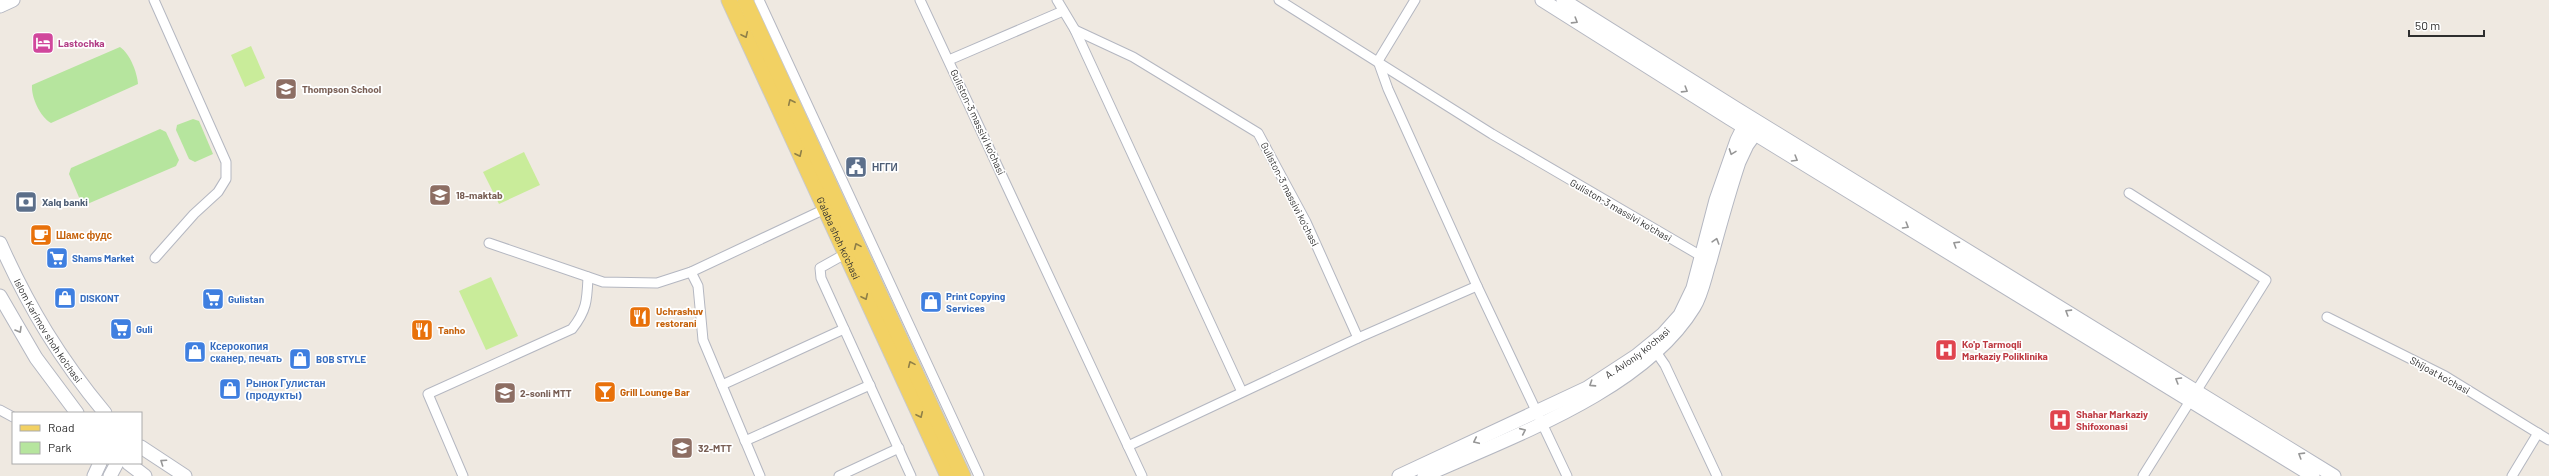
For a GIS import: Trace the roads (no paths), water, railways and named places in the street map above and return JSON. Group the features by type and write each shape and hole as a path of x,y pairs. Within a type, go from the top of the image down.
{"main road":[{"name":"G'alaba shoh ko'chasi","path":"729,0 948,476"},
{"name":"G'alaba shoh ko'chasi","path":"745,0 836,184 962,476"}],"street":[{"path":"0,6 13,0"},
{"path":"154,0 226,162 226,179 218,192 194,214 155,258"},
{"path":"759,0 836,184 979,476"},
{"name":"Guliston-3 massivi ko'chasi","path":"920,0 1142,476"},
{"path":"1057,0 1062,11 1075,30 1242,392"},
{"name":"Guliston-3 massivi ko'chasi","path":"1279,0 1524,154 1701,256"},
{"path":"1415,0 1378,61 1388,90 1477,286 1568,476"},
{"path":"1542,0 1746,121 2193,396 2334,476"},
{"path":"1563,0 1746,121"},
{"name":"Guliston-3 massivi ko'chasi","path":"949,60 1062,11"},
{"name":"Guliston-3 massivi ko'chasi","path":"1075,30 1132,57 1258,133 1306,222 1358,338"},
{"name":"A. Avloniy ko'chasi","path":"1424,476 1540,418 1636,356 1663,334 1680,315 1693,288 1716,200 1746,121"},
{"name":"A. Avloniy ko'chasi","path":"1399,476 1592,397 1669,342 1695,306 1736,170 1759,129"},
{"path":"2129,193 2266,280 2143,476"},
{"path":"489,243 603,282 657,283 690,272 825,209"},
{"name":"Islom Karimov shoh ko'chasi","path":"0,243 20,287 57,352 103,412"},
{"path":"845,254 820,268 821,278 911,476"},
{"path":"690,272 698,286 703,340 760,476"},
{"path":"463,476 428,394 572,329 583,315 587,301 588,277"},
{"path":"1128,446 1358,338 1477,286"},
{"name":"Islom Karimov shoh ko'chasi","path":"0,296 36,358 77,412"},
{"name":"Shijoat ko'chasi","path":"2327,317 2445,376 2549,440"},
{"path":"722,385 844,329"},
{"path":"1656,352 1666,365 1717,476"},
{"path":"745,441 870,385"},
{"path":"2193,396 2313,476"},
{"path":"0,410 12,416"},
{"path":"2512,476 2538,433"},
{"path":"142,448 185,476"},
{"path":"839,476 899,448"},
{"path":"94,476 100,464"},
{"path":"110,476 116,464"},
{"path":"129,464 145,476"}],"place":[{"name":"Lastochka","path":"43,43"},
{"name":"Thompson School","path":"286,89"},
{"name":"НГГИ","path":"856,167"},
{"name":"18-maktab","path":"440,195"},
{"name":"Xalq banki","path":"26,202"},
{"name":"Шамс фудс","path":"41,235"},
{"name":"Shams Market","path":"57,258"},
{"name":"DISKONT","path":"65,298"},
{"name":"Gulistan","path":"213,299"},
{"name":"Print Copying Services","path":"931,302"},
{"name":"Uchrashuv restorani","path":"640,317"},
{"name":"Guli","path":"121,329"},
{"name":"Tanho","path":"422,330"},
{"name":"Ko'p Tarmoqli Markaziy Poliklinika","path":"1946,350"},
{"name":"Ксерокопия сканер, печать","path":"195,352"},
{"name":"BOB STYLE","path":"300,359"},
{"name":"Рынок Гулистан (продукты)","path":"230,389"},
{"name":"Grill Lounge Bar","path":"605,392"},
{"name":"2-sonli MTT","path":"505,393"},
{"name":"Shahar Markaziy Shifoxonasi","path":"2060,420"},
{"name":"32-MTT","path":"682,448"}]}
